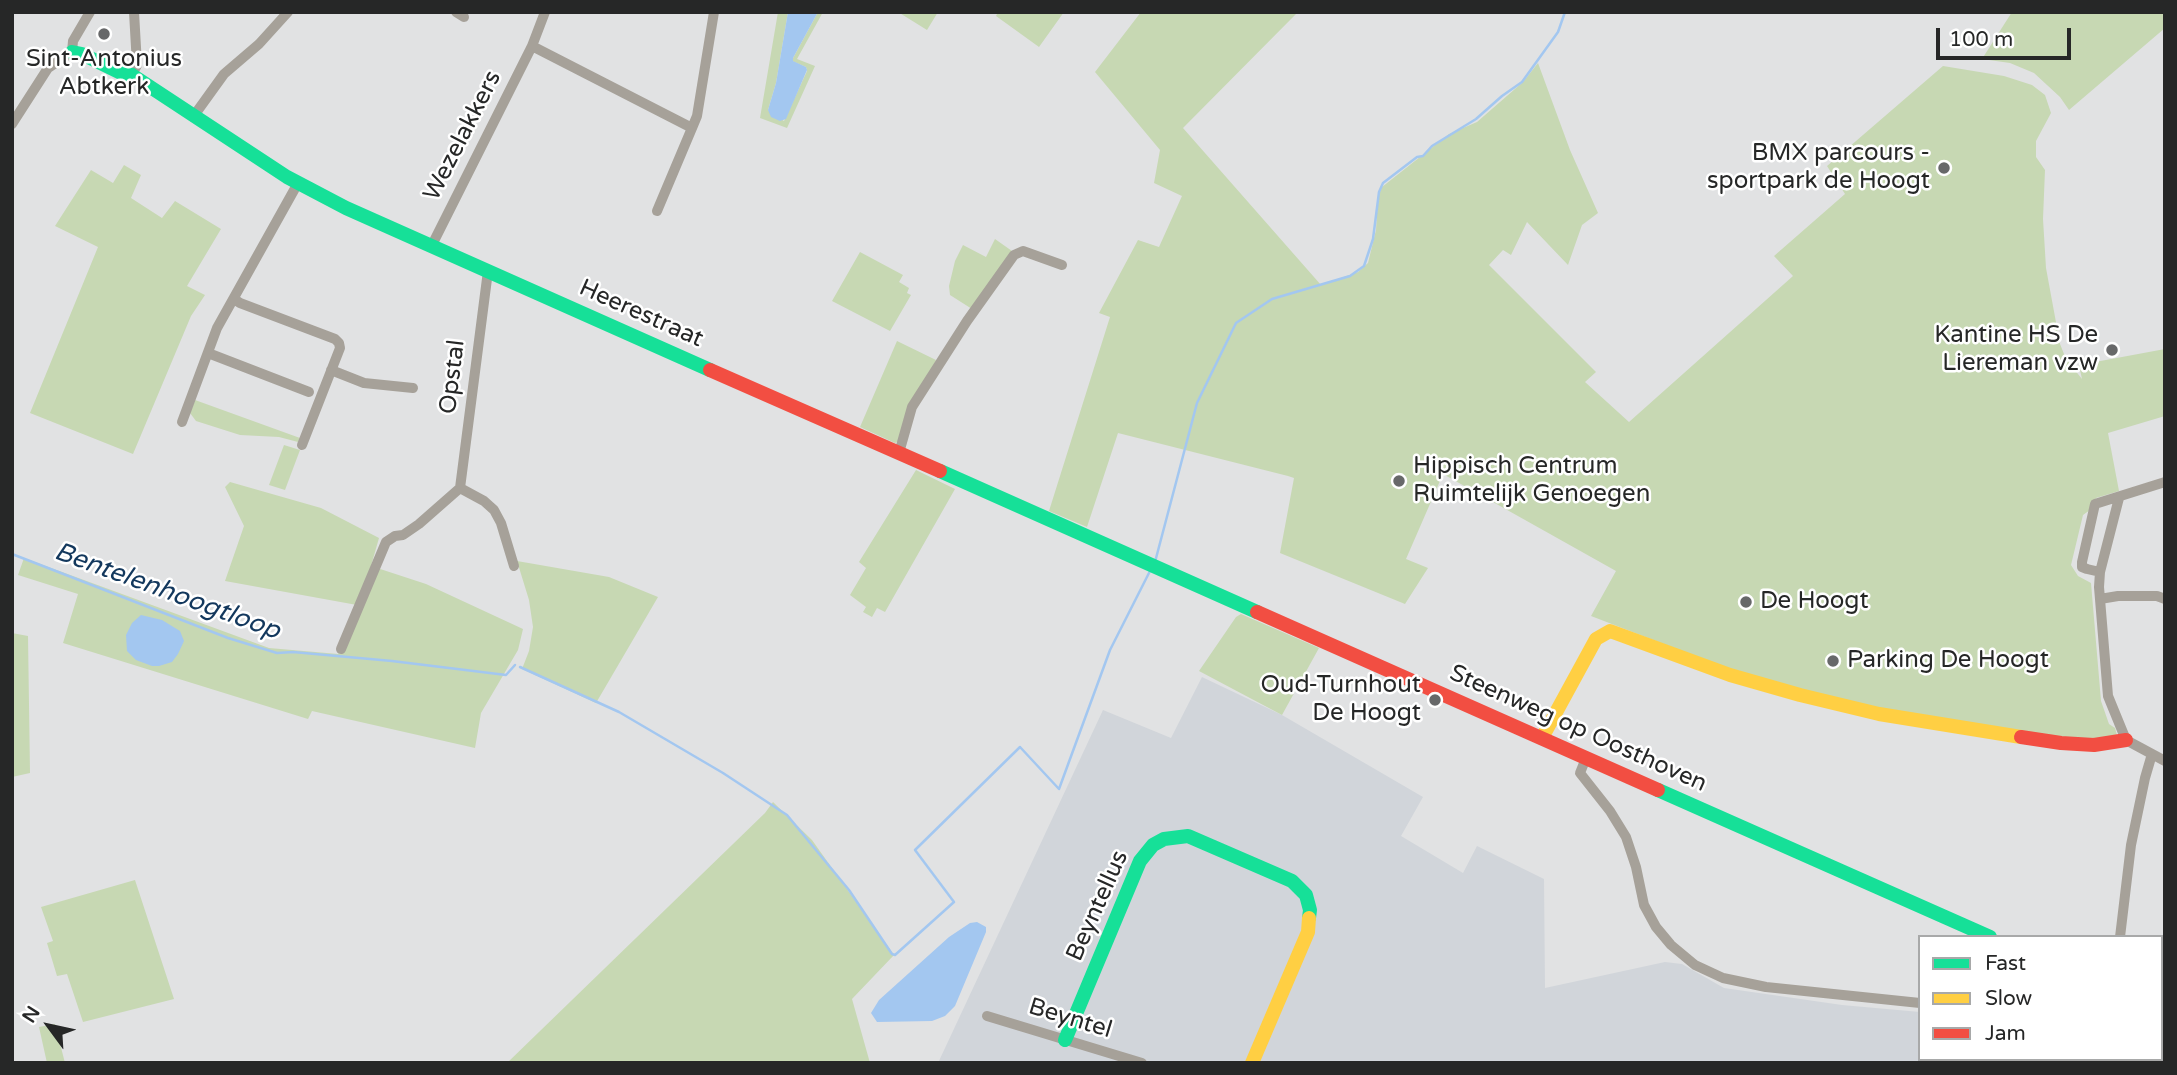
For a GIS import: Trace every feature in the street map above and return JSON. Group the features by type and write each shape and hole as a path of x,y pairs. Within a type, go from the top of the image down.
{"street":[{"path":"12,124 48,68 72,52 72,41 90,12"},
{"path":"132,75 137,65 134,12"},
{"path":"193,117 223,74 259,44 288,12"},
{"name":"Wezelakkers","path":"432,246 532,46 545,12"},
{"path":"657,211 697,116 714,12"},
{"path":"532,46 692,128"},
{"name":"Heerestraat","path":"72,52 82,54 123,74 132,75 298,183 346,208 1148,563"},
{"path":"182,422 217,328 298,183"},
{"path":"899,453 912,407 967,321 1014,256 1023,251 1062,265"},
{"name":"Opstal","path":"460,488 488,271"},
{"path":"234,299 335,339 340,348 302,445"},
{"path":"208,354 309,392"},
{"path":"331,370 364,383 413,388"},
{"path":"2100,572 2082,566 2095,503 2119,498 2165,482"},
{"path":"341,649 386,541 403,535 419,524 460,488 484,501 494,510 501,523 514,566"},
{"path":"2119,498 2100,572 2100,599 2108,696 2126,740"},
{"name":"Steenweg op Oosthoven","path":"1148,563 1985,935"},
{"path":"2100,599 2118,596 2157,596 2165,599"},
{"path":"1542,738 1596,639 1610,631 1730,675 1880,714 2061,743 2094,745 2126,740 2165,761"},
{"path":"2120,935 2131,845 2144,778 2152,754"},
{"path":"1586,758 1580,773 1626,836 1644,905 1656,927 1671,945 1695,965 1723,978 1766,987 1918,1003"},
{"name":"Beyntellus","path":"1065,1040 1140,861 1153,845 1164,839 1188,836 1292,881 1306,895 1310,909 1308,932 1252,1063"},
{"name":"Beyntel","path":"987,1016 1142,1063"}],"shaded area":[{"path":"1202,677 1282,715 1423,797 1401,836 1463,873 1477,846 1544,879 1545,988 1665,962 1682,964 1724,988 1842,1005 1918,1012 1918,1061 1974,1063 938,1063 1103,710 1171,738"}],"green space":[{"path":"778,12 788,12 776,83 768,110 784,121 807,71 806,67 792,61 793,58 818,12 823,12 797,59 815,66 787,128 760,118"},
{"path":"898,12 938,12 927,30"},
{"path":"998,12 1064,12 1039,47 996,16"},
{"path":"1141,12 1295,12 1296,14 1183,128 1321,285 1358,272 1368,263 1376,230 1378,197 1382,187 1449,134 1477,122 1523,82 1538,63 1570,150 1598,213 1582,225 1568,265 1527,222 1511,255 1503,250 1489,265 1596,372 1585,382 1629,422 1793,276 1774,256 1845,194 1827,166 1943,66 2004,76 2032,85 2045,95 2051,113 2036,141 2036,157 2045,170 2043,219 2046,268 2060,344 2066,359 2082,379 2079,365 2165,349 2165,416 2108,433 2119,491 2096,498 2090,510 2083,515 2071,565 2078,576 2091,583 2101,701 2109,724 2115,728 2117,735 2096,741 2023,733 1879,709 1815,694 1718,665 1591,616 1616,571 1443,474 1406,559 1428,568 1405,604 1280,553 1294,478 1288,476 1118,433 1087,527 1049,511 1110,317 1099,313 1138,240 1159,247 1182,196 1154,183 1160,150 1095,72"},
{"path":"2012,12 2165,12 2165,28 2069,110 2060,97 2034,73 2010,63 1982,59"},
{"path":"124,165 141,175 131,198 162,218 175,201 221,229 187,286 205,295 191,316 133,454 30,413 98,247 55,226 91,170 113,183"},
{"path":"995,239 1012,251 972,309 950,295 949,286 955,261 963,245 986,257"},
{"path":"860,252 903,275 899,282 909,288 907,293 911,295 890,331 832,301"},
{"path":"897,341 936,360 899,441 895,443 860,427"},
{"path":"195,400 300,438 298,442 279,437 240,435 196,421 190,413"},
{"path":"284,445 300,450 285,490 269,485"},
{"path":"916,470 955,489 885,612 877,608 872,617 863,612 866,607 850,595 866,568 859,562"},
{"path":"230,482 321,508 379,538 371,566 426,584 523,629 518,650 481,713 475,748 312,711 308,719 63,643 78,594 18,575 24,558 269,648 338,654 357,605 225,581 244,526 225,487"},
{"path":"517,561 609,577 658,597 596,703 522,669 529,651 533,627 529,600"},
{"path":"1241,614 1319,648 1282,715 1199,671 1236,617"},
{"path":"12,633 28,636 30,773 12,777"},
{"path":"773,802 812,840 894,955 852,999 870,1063 507,1063 765,813"},
{"path":"135,880 174,999 83,1022 67,974 57,976 47,943 53,941 41,907"},
{"path":"55,1024 65,1063 47,1063 39,1027"}],"water":[{"path":"788,12 818,12 793,58 793,61 807,70 786,119 780,121 771,117 768,110 776,83"},
{"path":"141,615 162,620 180,631 184,641 172,662 152,666 136,660 127,651 126,635 132,623"},
{"path":"977,922 986,927 986,932 955,1006 945,1016 932,1021 877,1022 871,1013 879,1000 949,937 970,923"}],"waterway":[{"name":"Bentelenhoogtloop","path":"1155,562 1197,403 1236,323 1272,299 1350,276 1364,266 1373,239 1379,192 1383,183 1417,157 1423,156 1432,146 1476,119 1522,82 1558,32 1565,12"},
{"name":"Bentelenhoogtloop","path":"12,554 228,638 277,653 293,652 392,661 506,675 515,665"},
{"name":"Bentelenhoogtloop","path":"520,667 619,712 723,773 787,815 849,890 895,955 954,902 915,850 1020,747 1059,789 1110,650 1151,569"}],"traffic: fast":[{"path":"72,52 82,54 123,74 132,75 287,177 346,208 710,370"},
{"path":"940,471 1257,612"},
{"path":"1658,790 1985,935"},
{"path":"1065,1040 1140,861 1153,845 1164,839 1188,836 1292,881 1306,895 1309,918"}],"traffic: slow":[{"path":"1542,738 1596,639 1610,631 1730,675 1800,695 1879,714 2021,737"},
{"path":"1252,1063 1308,932 1309,918"}],"traffic: jam":[{"path":"710,370 940,471"},
{"path":"1257,612 1658,790"},
{"path":"2021,737 2094,745 2126,740"}],"place":[{"name":"Sint-Antonius Abtkerk","path":"104,34"},
{"name":"BMX parcours - sportpark de Hoogt","path":"1944,168"},
{"name":"Kantine HS De Liereman vzw","path":"2112,350"},
{"name":"Hippisch Centrum Ruimtelijk Genoegen","path":"1399,481"},
{"name":"De Hoogt","path":"1746,602"},
{"name":"Parking De Hoogt","path":"1833,661"},
{"name":"Oud-Turnhout De Hoogt","path":"1435,700"}]}
